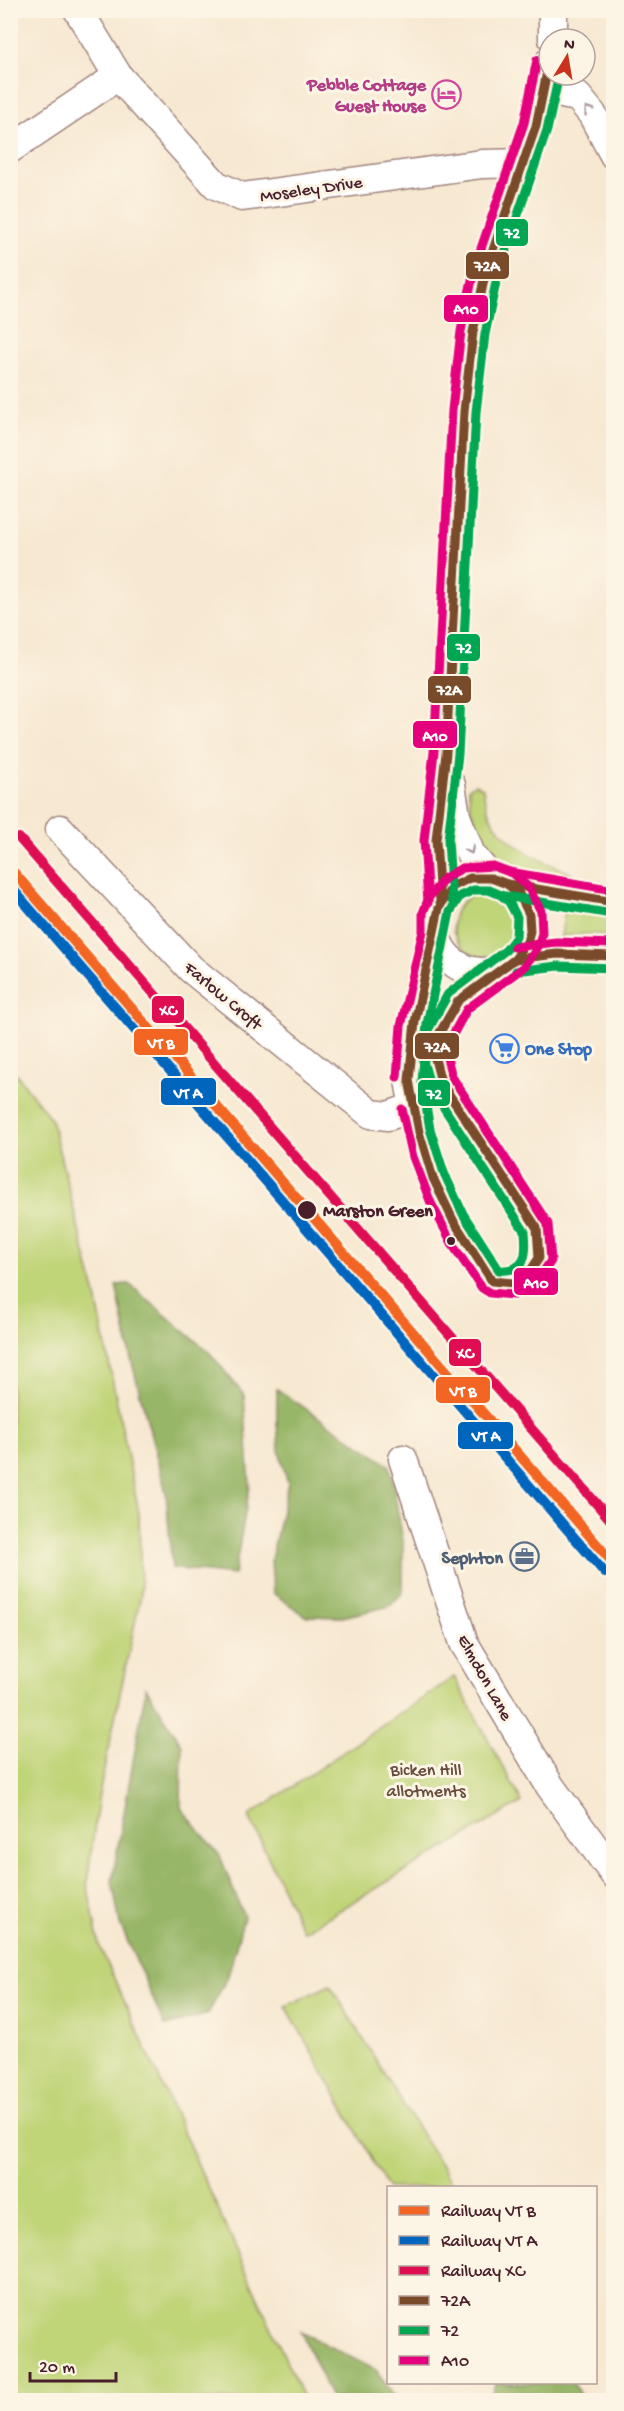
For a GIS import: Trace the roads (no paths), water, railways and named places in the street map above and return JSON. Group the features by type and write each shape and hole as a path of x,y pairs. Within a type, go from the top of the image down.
{"street":[{"name":"Moseley Drive","path":"78,10 118,76 216,185 242,197 482,164 523,163"},
{"path":"553,10 553,27"},
{"path":"10,149 118,76"},
{"path":"440,902 436,840 446,753 464,411 473,332 486,270 536,126 544,87"},
{"path":"558,87 566,95 578,97 592,114 614,155"},
{"path":"446,753 456,816 471,855 499,881 519,894 529,914 530,931 527,942 508,964 458,1001 439,1035 435,1059 441,1082 537,1228 539,1258 529,1274 513,1284 492,1281 433,1183 418,1132 409,1078 413,1029 435,932 435,916 440,902 453,887 467,879 499,881 614,902"},
{"name":"Farlow Croft","path":"60,829 191,969 370,1114 388,1116 414,1107"},
{"path":"435,932 446,956 457,965 473,972 484,972 508,964 557,954 614,956"},
{"name":"Elmdon Lane","path":"403,1459 464,1643 550,1786 614,1874"}],"rail line":[{"name":"XC","path":"19,838 614,1524"}],"place":[{"name":"Pebble Cottage Guest House","path":"447,94"},
{"name":"One Stop","path":"504,1048"},
{"name":"Marston Green","path":"307,1210"},
{"name":"Sephton","path":"524,1557"}],"park label":[{"name":"Bicken Hill allotments","path":"426,1779"}]}
